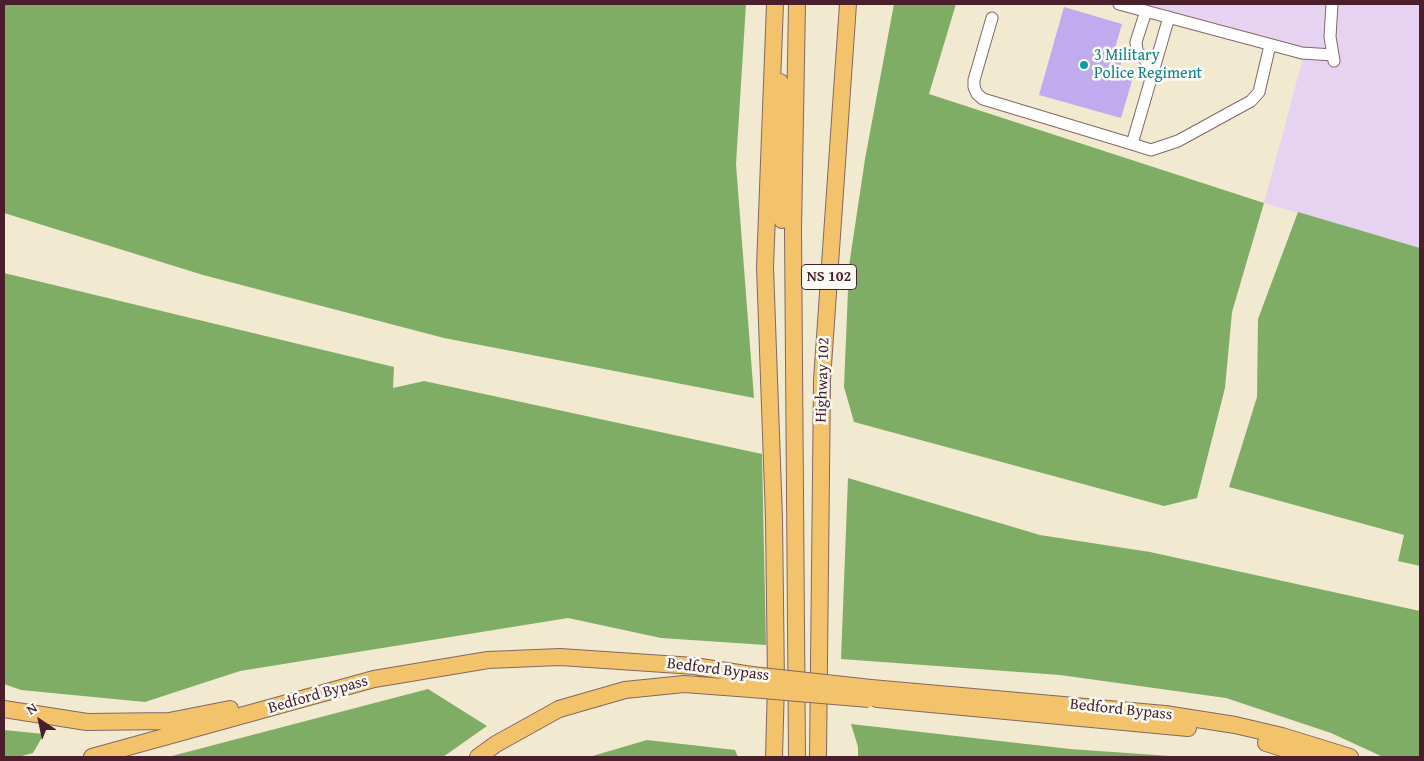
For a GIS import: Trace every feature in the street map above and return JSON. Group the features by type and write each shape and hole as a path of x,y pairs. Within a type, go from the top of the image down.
{"highway":[{"name":"Highway 102","path":"797,4 793,230 797,757"},
{"name":"Highway 102","path":"818,757 822,380 848,4"},
{"path":"774,9 781,108 788,499 795,522"},
{"path":"774,9 765,267 774,518 776,683 774,757"},
{"name":"Bedford Bypass","path":"92,757 374,679 488,660 560,656 694,666 751,682"},
{"path":"4,709 87,722 170,721 374,679"},
{"name":"Bedford Bypass","path":"478,757 496,744 559,709 625,690 684,684 751,682 870,693 1168,726 1229,735 1278,746 1311,757"},
{"name":"Bedford Bypass","path":"870,693 1165,714 1235,725 1282,736 1350,757"},
{"path":"817,710 822,757"}],"street":[{"path":"1119,4 1302,53 1333,58 1330,36 1333,5"},
{"path":"1146,11 1136,42 1137,51 1153,69"},
{"path":"1132,144 1169,17"},
{"path":"992,18 974,80 974,88 983,99 1151,150 1162,148 1250,101 1259,92 1270,44"}],"shaded area":[{"path":"1104,4 1420,4 1420,248 1264,203 1303,58"}],"green space":[{"path":"4,4 746,4 736,164 754,398 444,338 203,275 4,213"},
{"path":"894,4 956,4 929,94 1264,203 1232,312 1225,388 1197,498 1164,506 854,422 844,387 849,266 865,159"},
{"path":"1298,212 1420,248 1420,566 1398,561 1404,535 1229,487 1257,397 1258,319"},
{"path":"4,273 394,367 393,388 424,381 762,454 766,645 661,638 568,618 240,671 145,702 21,690 4,684"},
{"path":"848,478 1040,535 1150,552 1420,611 1420,757 1383,757 1331,733 1226,698 1060,675 841,659"},
{"path":"428,689 487,726 443,757 168,757"},
{"path":"851,724 1070,749 1184,757 858,757 858,747"},
{"path":"4,730 44,734 33,753 18,757 4,757"},
{"path":"647,740 735,750 738,757 589,757"}],"building":[{"name":"3 Military Police Regiment","path":"1064,7 1122,24 1112,58 1122,60 1119,70 1134,74 1121,118 1039,95"}],"place":[{"name":"3 Military Police Regiment","path":"1084,65"}]}
